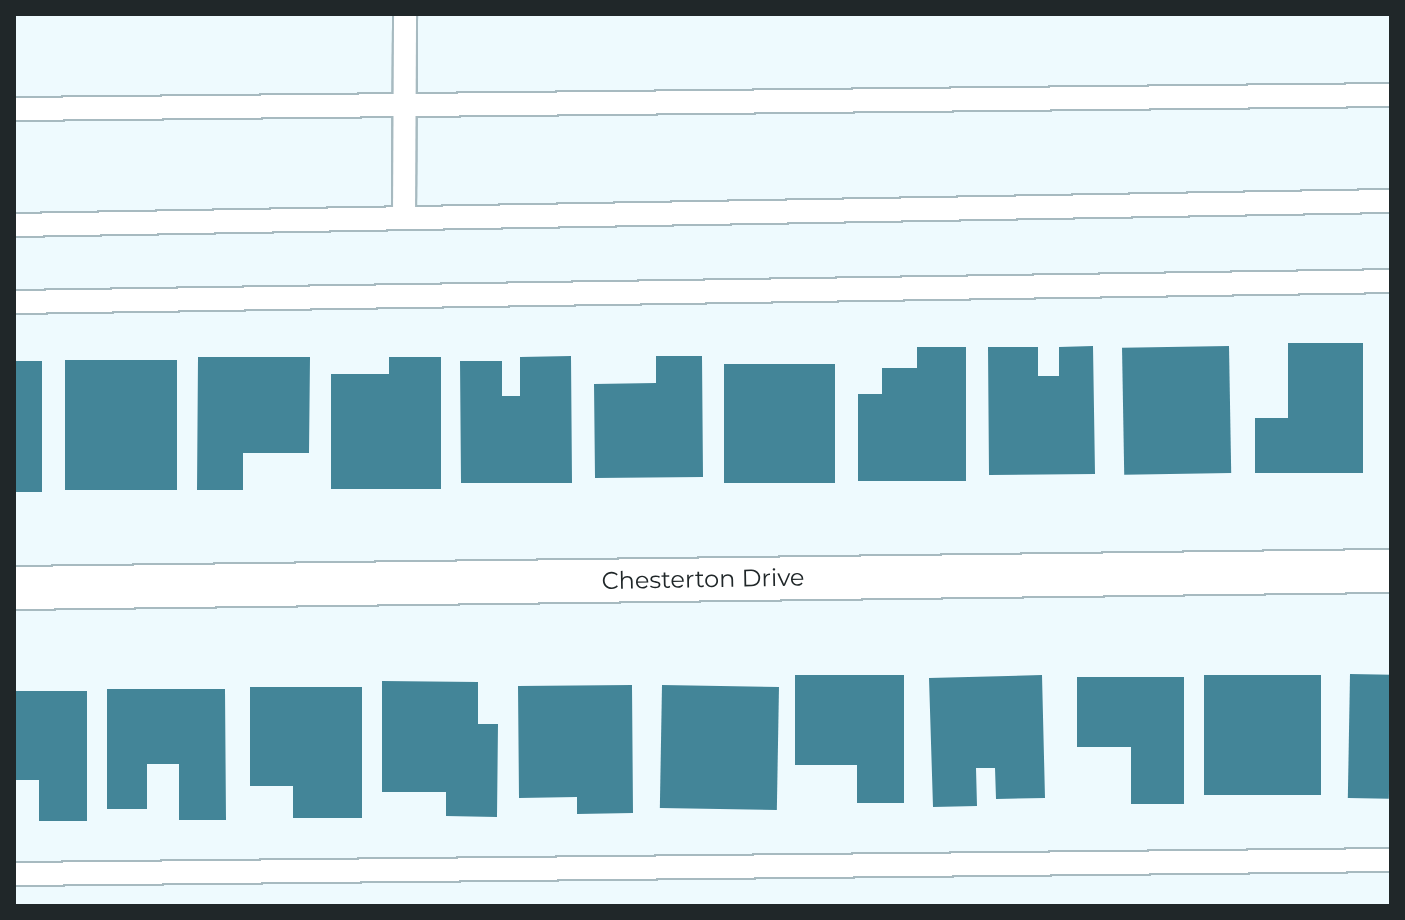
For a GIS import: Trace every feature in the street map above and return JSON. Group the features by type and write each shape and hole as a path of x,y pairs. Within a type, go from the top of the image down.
{"street":[{"name":"Chesterton Drive","path":"14,588 1391,571"}],"lane":[{"path":"404,216 405,14"},
{"path":"14,109 1391,95"},
{"path":"14,225 1391,201"},
{"path":"14,302 1391,281"},
{"path":"14,874 1391,860"}],"building":[{"path":"1288,343 1363,343 1363,473 1255,473 1255,418 1288,418"},
{"path":"1093,346 1095,474 989,475 988,347 1038,347 1038,376 1059,376 1059,347"},
{"path":"1229,346 1231,473 1124,475 1122,348"},
{"path":"917,347 966,347 966,481 858,481 858,394 882,394 882,368 917,368"},
{"path":"571,356 572,483 461,483 460,361 502,361 502,396 520,396 520,357"},
{"path":"656,356 702,356 703,477 595,478 594,384 656,383"},
{"path":"198,357 310,357 309,453 243,453 243,490 197,490"},
{"path":"389,357 441,357 441,489 331,489 331,374 389,374"},
{"path":"65,360 177,360 177,490 65,490"},
{"path":"14,361 42,361 42,492 14,492"},
{"path":"724,364 835,364 835,483 724,483"},
{"path":"1350,674 1391,675 1389,799 1348,798"},
{"path":"795,675 904,675 904,803 857,803 857,765 795,765"},
{"path":"1042,675 1045,798 996,799 995,768 976,768 977,806 933,807 929,678"},
{"path":"1204,675 1321,675 1321,795 1204,795"},
{"path":"1077,677 1184,677 1184,804 1131,804 1131,747 1077,747"},
{"path":"382,681 478,682 478,724 498,724 497,817 446,816 446,792 382,792"},
{"path":"632,685 633,813 577,814 577,797 519,798 518,686"},
{"path":"662,685 779,687 777,810 660,808"},
{"path":"250,687 362,687 362,818 293,818 293,786 250,786"},
{"path":"107,689 225,689 226,820 179,820 179,764 147,764 147,809 107,809"},
{"path":"14,691 87,691 87,821 39,821 39,780 14,780"}]}
